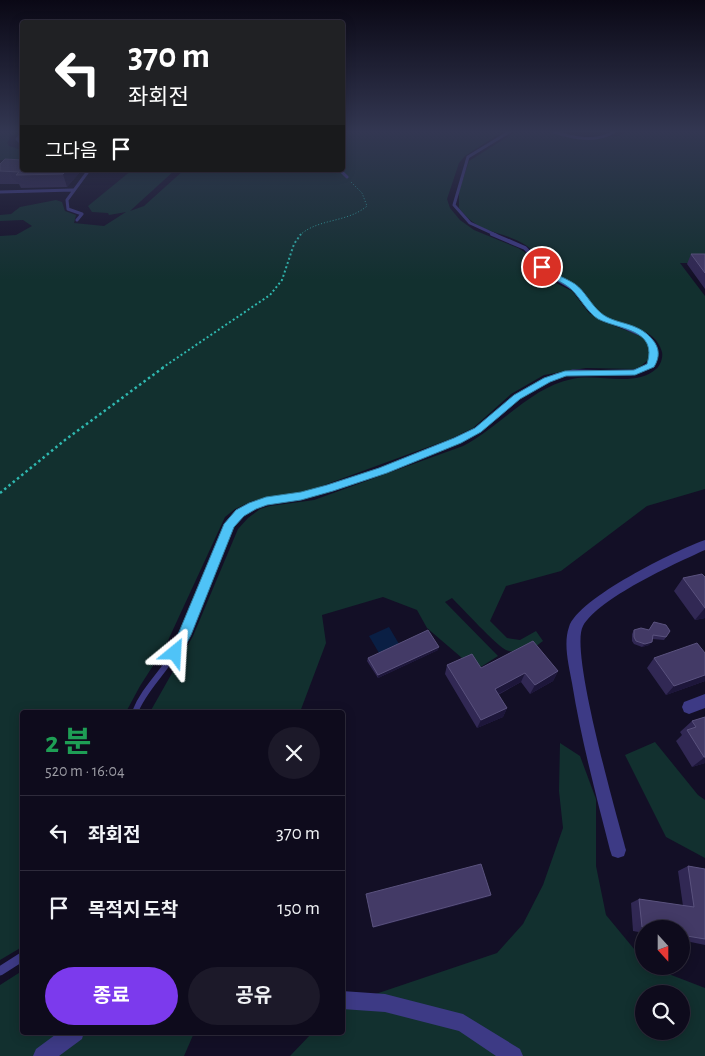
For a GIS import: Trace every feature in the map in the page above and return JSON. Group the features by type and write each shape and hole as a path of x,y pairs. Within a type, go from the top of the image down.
{"street":[{"path":"618,850 590,736 574,656 574,628 585,614 616,592 662,564 705,545"},
{"path":"689,706 705,701"},
{"path":"345,1000 385,1003 463,1023 513,1056"},
{"path":"44,1056 72,1035"}],"lane":[{"path":"77,220 82,214 68,209 67,200 80,181"},
{"path":"136,710 147,690 175,653 185,635 229,524 240,513 266,501 301,496 340,485 458,441 478,430 517,397 556,376 565,373 635,372 651,365 655,353 652,344 644,335 637,330 599,316 590,308 573,286 550,275 531,252 510,240 477,229 465,220 454,206 460,181"},
{"path":"0,192 73,190"},
{"path":"0,971 20,958"}],"path":[{"path":"0,493 39,459 163,367 270,295 282,281 294,245 302,232 321,224 360,214 367,206 362,193 351,181"}],"green space":[{"path":"118,181 163,181 130,211 144,206 171,181 453,181 447,199 450,208 460,220 474,230 526,253 548,279 572,291 589,313 601,321 639,335 647,342 650,351 648,360 635,369 586,368 544,375 511,394 473,428 450,439 308,491 252,501 235,509 225,517 165,647 127,710 20,710 20,948 0,960 0,236 16,235 32,226 23,220 0,221 0,215 11,214 20,207 56,200 62,202 65,211 76,215 74,223 104,226 126,212 109,215 108,213 92,212 88,206"},
{"path":"462,181 705,181 705,263 680,263 705,296 705,489 647,506 561,571 506,586 490,621 507,638 520,640 536,631 543,641 530,649 516,652 501,647 452,598 445,602 498,656 476,670 427,628 417,610 383,597 322,615 326,643 301,710 151,710 193,636 238,529 260,509 314,500 463,446 490,429 529,399 557,383 582,378 638,378 647,375 659,365 662,359 662,352 658,343 652,337 645,332 601,314 579,287 549,270 527,246 475,224 459,208 459,191"},
{"path":"655,742 698,795 705,800 705,858 666,837 625,755"},
{"path":"560,743 580,756 596,799 596,866 606,915 635,950 635,975 671,975 705,988 705,1056 290,1056 310,1035 345,1035 345,1004 497,953 523,924 543,885 563,828 559,791"},
{"path":"20,972 20,1035 193,1035 184,1056 0,1056 0,985"}],"water":[{"path":"389,627 399,644 379,653 369,636"}],"building":[{"path":"691,254 705,254 705,273"},
{"path":"702,574 705,577 705,608 683,578"},
{"path":"654,622 666,625 670,631 666,637 653,635 652,642 645,644 636,641 634,630 641,628 649,630"},
{"path":"428,630 439,647 378,675 368,658"},
{"path":"533,641 558,671 535,685 525,673 495,689 507,708 481,720 447,665 472,654 481,668"},
{"path":"697,643 705,653 705,675 674,686 654,658"},
{"path":"705,717 704,757 687,730 696,727 692,721"},
{"path":"481,864 491,895 373,927 366,894"},
{"path":"688,866 705,869 705,939 690,936 690,920 641,920 639,899 694,907"}],"route":[{"path":"175,653 185,635 229,524 240,513 266,501 301,496 329,488 383,470 458,441 478,430 517,397 547,380 565,373 626,373 646,369 651,365 655,353 652,344 644,335 628,326 599,316 590,308 573,286 550,275 542,267"}]}
